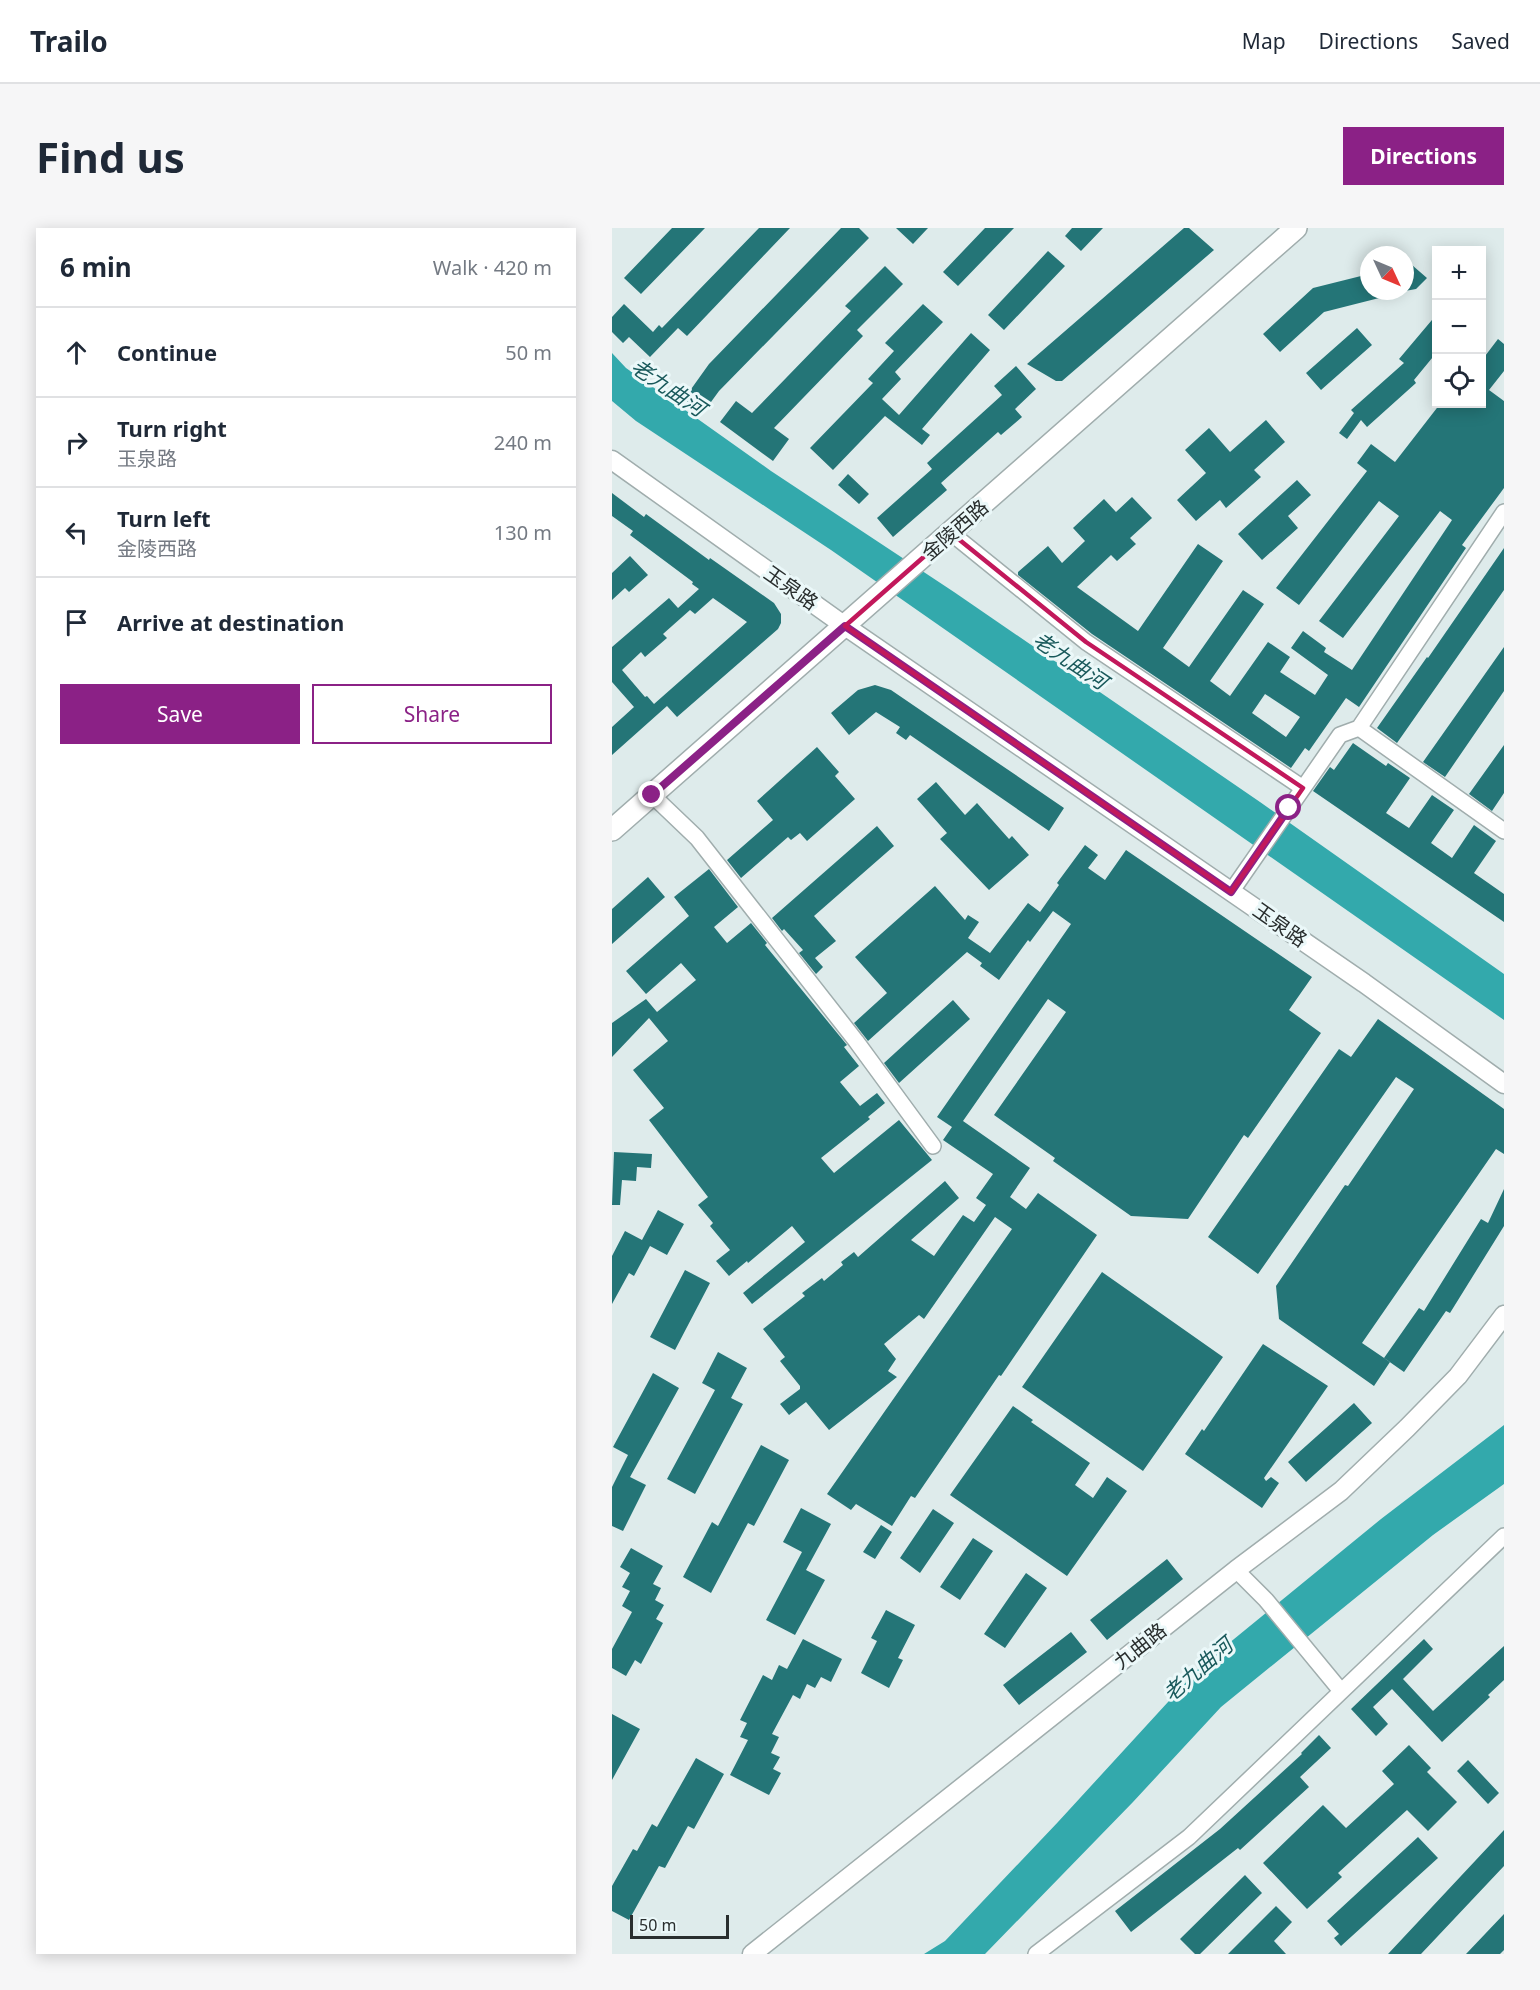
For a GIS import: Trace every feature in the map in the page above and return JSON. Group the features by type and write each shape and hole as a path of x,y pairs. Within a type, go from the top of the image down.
{"main road":[{"name":"金陵西路","path":"612,830 1296,228"}],"street":[{"name":"玉泉路","path":"612,460 845,626 1364,983 1504,1084"},
{"path":"1231,892 1340,735 1359,728 1504,512"},
{"path":"944,539 1086,642 1303,788"},
{"path":"1359,728 1504,831"},
{"path":"652,795 697,838 856,1041 933,1146"},
{"name":"九曲路","path":"752,1954 1236,1570 1341,1491 1458,1376 1504,1315"},
{"path":"1036,1954 1189,1837 1504,1536"},
{"path":"1236,1570 1266,1600 1341,1691"}],"highlighted area":[{"path":"951,533 1086,642 1303,788 1231,892 845,626"}],"water":[{"path":"612,353 626,368 771,471 954,592 1260,802 1504,974 1504,1020 831,550 636,421 612,401"},
{"name":"老九曲河","path":"1504,1425 1504,1484 1433,1535 1221,1707 1133,1802 985,1954 924,1954 945,1941 1201,1666 1381,1519"}],"building":[{"path":"672,228 705,228 641,294 624,278"},
{"path":"759,228 790,228 687,336 678,328 650,357 629,337 623,343 612,332 612,317 624,304 653,332 659,325 662,328"},
{"path":"841,228 859,228 869,238 719,391 703,413 684,399 709,364"},
{"path":"896,228 928,228 913,244"},
{"path":"985,228 1014,228 958,286 943,272"},
{"path":"1072,228 1103,228 1081,251 1065,236"},
{"path":"1184,228 1189,228 1214,250 1062,381 1056,381 1027,364"},
{"path":"1048,251 1065,266 1004,330 988,315"},
{"path":"885,266 903,284 857,330 863,336 774,428 789,439 773,461 720,422 736,401 752,413 851,311 845,306"},
{"path":"1414,267 1427,278 1414,289"},
{"path":"1360,276 1360,300 1371,300 1324,312 1280,352 1263,334 1313,288"},
{"path":"923,304 943,322 895,372 901,379 882,399 899,415 971,333 990,350 922,429 930,435 922,445 885,416 833,470 810,448 873,383 868,379 894,351 885,343"},
{"path":"1432,320 1432,358 1414,380 1416,383 1367,427 1361,420 1347,439 1339,433 1354,413 1351,410 1404,363 1399,359"},
{"path":"1357,328 1372,345 1321,390 1306,373"},
{"path":"1498,339 1504,344 1504,371 1489,390 1504,401 1504,488 1462,545 1466,548 1359,707 1346,698 1309,751 1305,748 1291,768 1092,634 1018,575 1018,572 1048,546 1062,563 1085,541 1073,528 1104,499 1116,512 1132,497 1152,518 1130,538 1136,544 1117,561 1111,555 1077,587 1138,631 1198,544 1223,561 1163,648 1189,667 1243,590 1264,604 1210,681 1230,696 1268,642 1290,657 1280,672 1315,695 1328,675 1291,648 1303,631 1326,648 1324,652 1352,670 1452,520 1440,511 1343,638 1319,621 1399,516 1379,501 1299,605 1276,588 1367,471 1357,463 1371,444 1395,462 1437,408 1486,408 1486,355","holes":["1265,694 1300,717 1286,737 1252,713"]},
{"path":"1016,366 1036,389 1015,409 1022,417 1001,435 998,432 941,483 947,490 893,537 877,518 932,469 927,463 1002,395 994,386"},
{"path":"1266,420 1285,442 1254,470 1261,477 1226,508 1220,500 1196,521 1177,500 1206,473 1185,450 1209,428 1230,452"},
{"path":"848,474 869,494 859,504 838,485"},
{"path":"1297,480 1311,495 1288,516 1298,528 1262,560 1238,534"},
{"path":"612,493 644,517 646,514 709,560 710,558 774,603 781,614 781,623 778,629 677,717 667,706 612,755 612,727 634,707 612,682 612,647 669,598 678,608 699,589 692,584 693,582 630,535 633,531 612,516","holes":["713,598 747,622 654,704 622,670 641,652 645,657 667,638 663,634 690,610 695,614"]},
{"path":"1504,548 1504,590 1397,743 1377,728"},
{"path":"630,556 648,575 629,592 625,588 612,600 612,573"},
{"path":"1504,647 1504,691 1445,777 1423,762"},
{"path":"875,685 891,690 1064,808 1049,831 910,735 906,740 896,733 900,727 876,712 849,735 831,713 858,690"},
{"path":"1353,743 1386,766 1388,763 1410,778 1386,813 1409,828 1432,795 1454,810 1431,843 1452,858 1474,825 1496,841 1474,873 1504,894 1504,922 1313,791 1330,767 1334,770"},
{"path":"1504,745 1504,793 1492,811 1469,794"},
{"path":"817,747 839,772 835,776 855,799 807,841 800,833 791,840 788,837 741,878 727,860 773,820 757,801"},
{"path":"936,782 965,815 977,803 1009,839 1012,836 1029,855 989,890 940,839 947,833 917,799"},
{"path":"877,826 894,846 814,916 836,941 815,958 823,967 816,974 799,953 803,950 784,929 782,931 772,918"},
{"path":"1085,845 1098,855 1088,868 1105,880 1126,850 1312,977 1289,1010 1321,1033 1248,1138 1244,1135 1188,1219 1131,1216 1053,1161 1055,1158 994,1115 1066,1012 1048,999 963,1121 1030,1168 1010,1197 1026,1209 1038,1193 1097,1235 1001,1376 999,1375 915,1498 911,1496 892,1526 856,1504 851,1510 827,1494 1012,1229 995,1217 924,1319 919,1315 884,1344 896,1359 888,1371 897,1377 829,1430 806,1402 789,1415 780,1404 800,1389 800,1386 780,1361 785,1357 763,1329 805,1296 802,1293 822,1278 824,1281 843,1265 841,1262 854,1252 858,1257 945,1181 959,1198 911,1240 934,1256 963,1215 974,1222 986,1205 976,1198 993,1174 943,1140 952,1127 937,1117 1071,924 1053,911 1030,942 1028,940 999,980 980,966 982,963 967,952 868,1041 854,1023 887,993 855,957 935,886 965,920 968,915 979,922 968,938 990,953 1028,903 1040,912 1059,885 1057,883"},
{"path":"709,869 738,907 714,927 727,943 751,923 767,943 765,945 847,1045 844,1047 859,1066 840,1082 860,1106 877,1093 885,1103 868,1117 870,1119 821,1158 834,1173 899,1120 932,1160 752,1304 743,1293 805,1242 792,1226 729,1276 716,1261 730,1250 710,1226 713,1223 698,1205 708,1197 649,1120 664,1108 633,1070 668,1041 649,1018 612,1057 612,1023 646,999 657,1012 696,980 681,963 646,994 626,971 689,916 674,897"},
{"path":"648,877 665,897 612,944 612,909"},
{"path":"953,1000 970,1019 899,1083 884,1063"},
{"path":"1378,1019 1504,1109 1504,1154 1496,1149 1362,1343 1390,1362 1374,1386 1279,1319 1276,1286 1414,1089 1396,1077 1258,1274 1208,1237 1339,1049 1351,1057"},
{"path":"614,1152 652,1154 651,1168 637,1167 636,1181 622,1180 620,1205 612,1205"},
{"path":"1504,1189 1504,1226 1450,1313 1446,1311 1404,1372 1384,1358 1419,1308 1424,1311 1481,1219 1488,1223"},
{"path":"658,1210 684,1224 667,1255 650,1246 634,1276 629,1273 612,1304 612,1256 625,1231 642,1240"},
{"path":"685,1270 710,1283 675,1350 650,1337"},
{"path":"1102,1272 1223,1357 1143,1471 1022,1387"},
{"path":"1263,1344 1328,1386 1264,1478 1266,1481 1271,1477 1279,1483 1262,1508 1185,1454 1202,1429 1204,1431"},
{"path":"718,1352 747,1368 731,1398 743,1404 695,1494 667,1479 715,1390 702,1383"},
{"path":"653,1373 679,1388 630,1477 646,1485 623,1531 612,1526 612,1487 628,1455 613,1447"},
{"path":"1354,1403 1372,1423 1306,1482 1288,1462"},
{"path":"1013,1406 1033,1420 1031,1422 1090,1463 1075,1485 1093,1498 1107,1477 1127,1491 1067,1576 950,1495"},
{"path":"761,1445 789,1460 754,1526 748,1523 711,1593 683,1577 712,1522 718,1526"},
{"path":"801,1508 831,1524 806,1570 825,1580 795,1635 766,1620 802,1552 783,1542"},
{"path":"933,1509 954,1523 920,1573 900,1558"},
{"path":"881,1525 892,1532 875,1559 863,1552"},
{"path":"973,1538 993,1551 960,1600 940,1587"},
{"path":"631,1548 663,1566 653,1584 661,1588 655,1600 664,1605 656,1619 663,1623 641,1664 635,1660 626,1676 612,1668 612,1649 632,1612 622,1606 630,1591 622,1587 630,1573 620,1567"},
{"path":"1167,1559 1183,1579 1107,1640 1090,1620"},
{"path":"1026,1573 1047,1588 1005,1648 984,1634"},
{"path":"886,1610 915,1625 898,1658 903,1660 889,1688 861,1673 877,1641 871,1638"},
{"path":"1071,1632 1087,1652 1019,1705 1003,1685"},
{"path":"803,1639 842,1659 831,1682 821,1677 815,1688 807,1684 800,1699 793,1695 772,1734 779,1737 771,1753 780,1757 773,1769 781,1773 769,1795 730,1775 748,1740 740,1737 747,1723 740,1720 763,1675 772,1680 779,1665 787,1669"},
{"path":"1424,1639 1433,1649 1403,1679 1433,1711 1504,1646 1504,1680 1488,1695 1490,1697 1442,1742 1392,1689 1373,1707 1388,1724 1376,1736 1351,1709"},
{"path":"612,1714 640,1729 612,1780"},
{"path":"1319,1735 1331,1748 1300,1777 1309,1787 1240,1850 1238,1848 1131,1932 1115,1911 1220,1829 1302,1754"},
{"path":"1409,1745 1431,1768 1427,1772 1457,1802 1428,1831 1407,1810 1338,1873 1342,1877 1307,1909 1263,1863 1323,1805 1346,1828 1394,1784 1382,1771"},
{"path":"696,1758 724,1774 694,1829 688,1826 665,1868 659,1866 629,1920 612,1911 612,1886 633,1849 637,1851 652,1824 657,1827"},
{"path":"1468,1760 1499,1793 1488,1804 1457,1771"},
{"path":"1504,1830 1504,1866 1421,1954 1388,1954"},
{"path":"1418,1837 1438,1858 1341,1946 1334,1938 1339,1934 1327,1921"},
{"path":"1245,1875 1262,1893 1200,1954 1195,1954 1180,1939"},
{"path":"1276,1906 1292,1922 1274,1941 1286,1954 1228,1954"},
{"path":"1504,1914 1504,1950 1500,1954 1466,1954"}],"route":[{"path":"652,795 845,626 1231,892 1289,808"}]}
